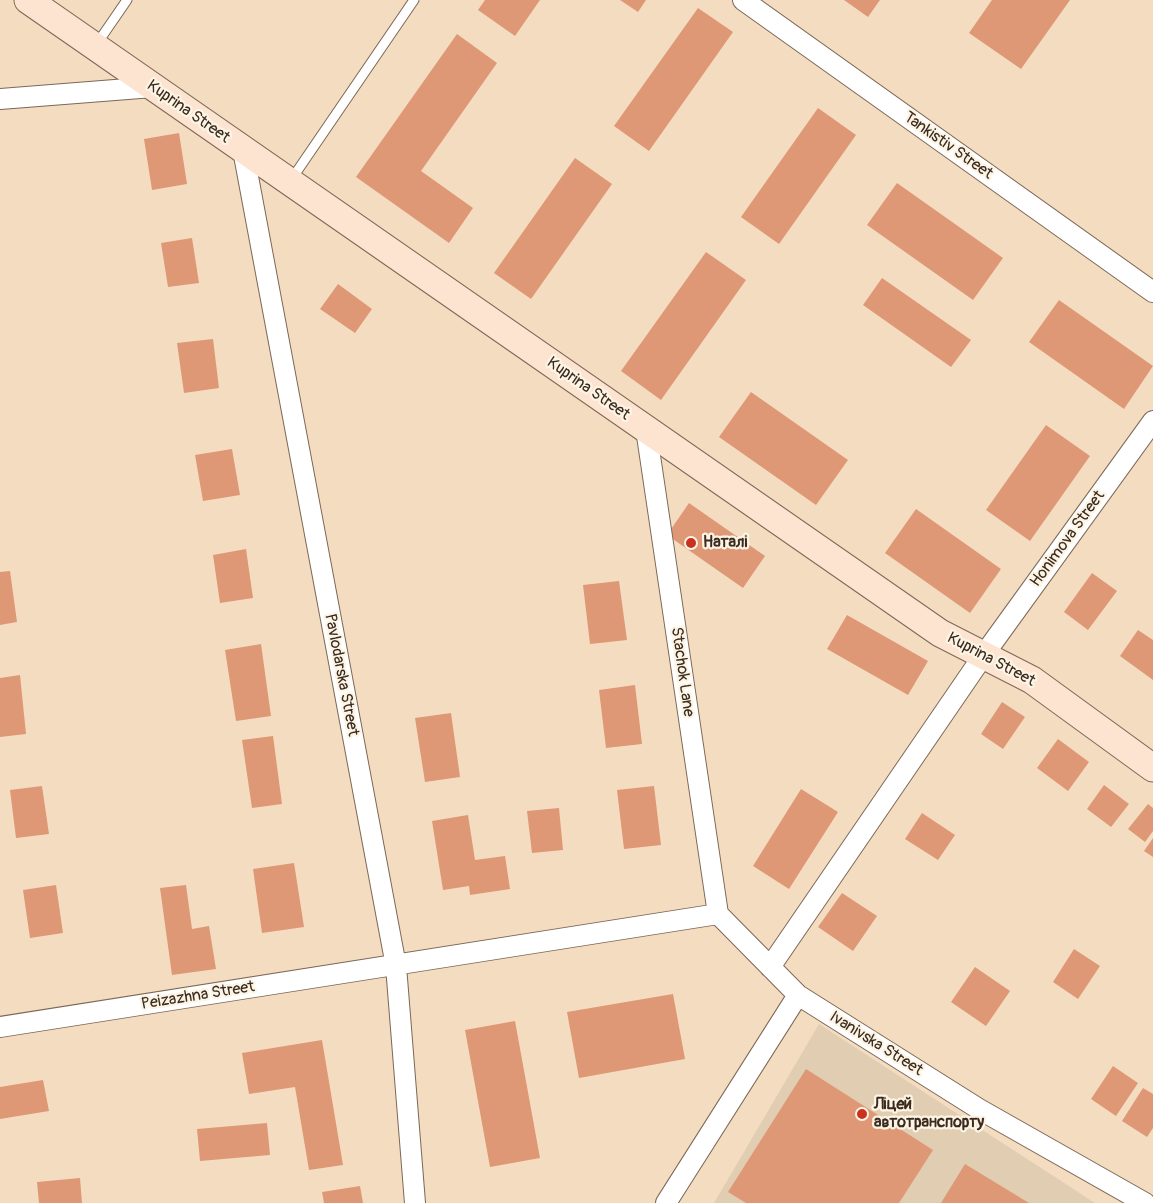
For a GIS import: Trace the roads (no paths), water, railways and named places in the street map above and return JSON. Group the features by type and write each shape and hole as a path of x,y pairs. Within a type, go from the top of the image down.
{"main road":[{"name":"Kuprina Street","path":"28,0 940,633 1032,680 1153,768"}],"street":[{"name":"Tankistiv Street","path":"743,0 1153,292"},
{"path":"0,99 153,87"},
{"name":"Pavlodarska Street","path":"243,150 396,966 416,1203"},
{"name":"Honimova Street","path":"983,656 1153,421"},
{"name":"Stachok Lane","path":"646,429 718,914"},
{"path":"770,967 983,656"},
{"path":"396,966 718,914"},
{"name":"Ivanivska Street","path":"718,914 798,995 979,1109 1145,1203"},
{"name":"Peizazhna Street","path":"0,1027 396,966"},
{"path":"666,1203 798,995"}],"lane":[{"path":"95,47 127,0"},
{"path":"290,182 414,0"}],"place":[{"name":"Наталі","path":"691,543"},
{"name":"Ліцей автотранспорту","path":"862,1114"}]}
